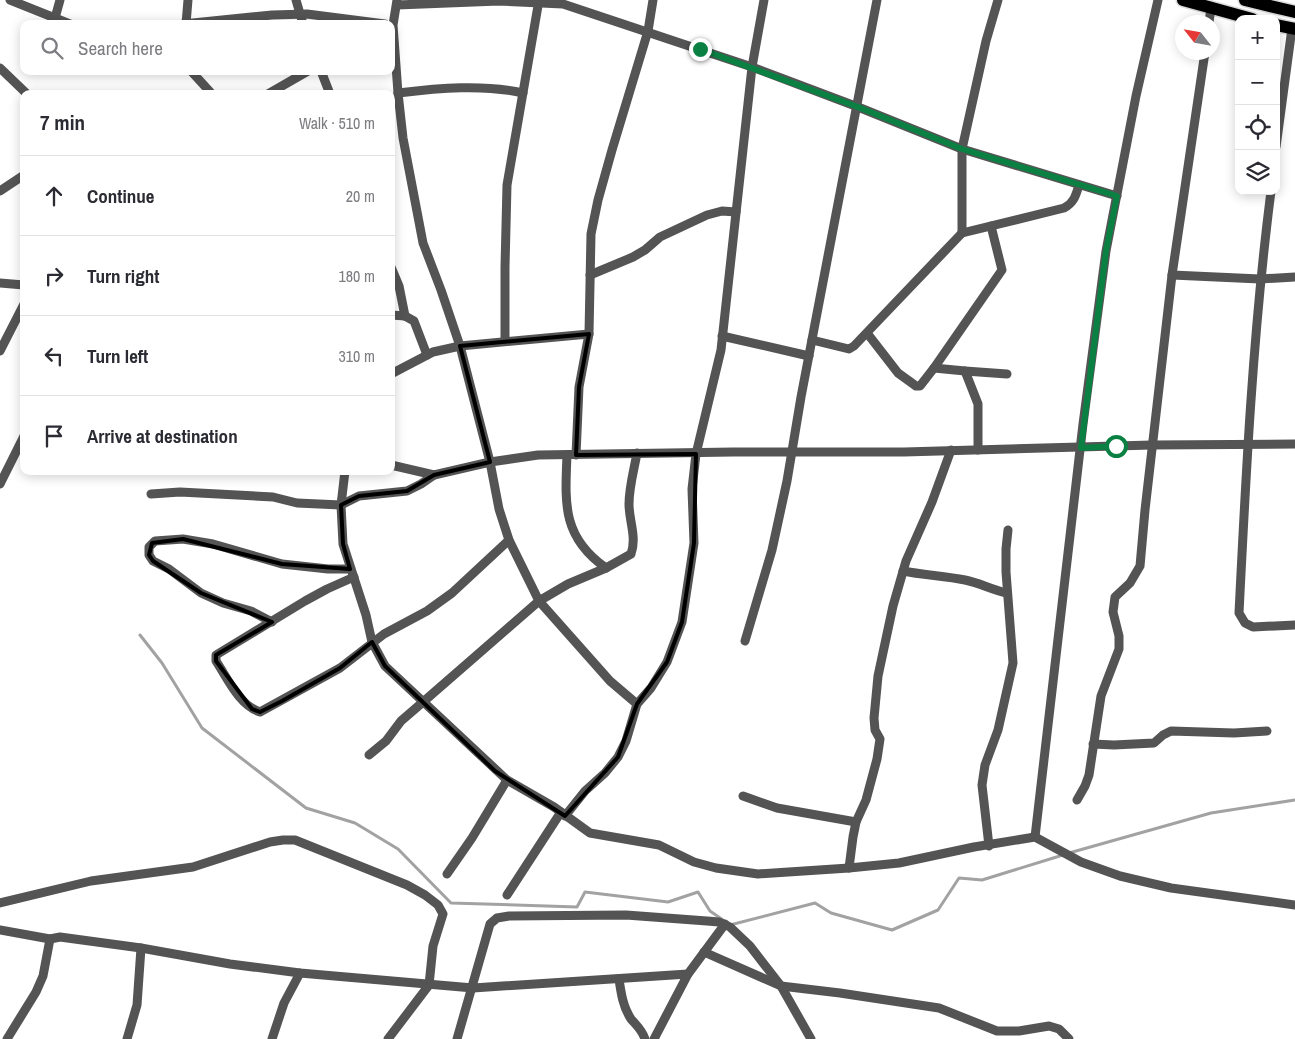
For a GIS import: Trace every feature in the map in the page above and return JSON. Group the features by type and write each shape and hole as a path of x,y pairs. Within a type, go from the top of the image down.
{"main road":[{"path":"1183,0 1237,15"},
{"path":"1245,0 1295,12"},
{"path":"1280,26 1293,28"}],"street":[{"path":"10,0 60,20"},
{"path":"55,18 60,0"},
{"path":"186,20 188,0"},
{"path":"296,0 301,20"},
{"path":"606,568 595,560 577,540 566,509 580,387 589,334 591,234 598,200 648,31 653,0"},
{"path":"507,895 563,814 605,773 618,757 626,741 637,704 651,688 668,662 682,622 694,544 692,489 696,454 721,350 752,67 764,0"},
{"path":"745,641 772,550 787,481 877,0"},
{"path":"962,233 962,149 986,41 998,0"},
{"path":"1035,838 1106,251 1136,96 1158,0"},
{"path":"505,341 504,267 507,185 539,1"},
{"path":"391,20 397,2 539,1 563,4 752,67 962,149 1117,196"},
{"path":"1210,15 1211,8"},
{"path":"224,20 299,14 357,20"},
{"path":"1280,119 1293,28"},
{"path":"1077,800 1089,775 1102,696 1119,649 1119,636 1113,612 1114,597 1130,583 1140,566 1172,275 1204,60"},
{"path":"395,67 403,138 423,243 460,346 490,462 499,509 509,540 539,602 610,681 637,704"},
{"path":"0,68 23,90"},
{"path":"194,75 208,90"},
{"path":"275,90 301,75"},
{"path":"323,75 328,90"},
{"path":"398,93 448,88 504,88 523,93"},
{"path":"0,191 20,178"},
{"path":"812,340 849,349 962,233 1070,206 1074,201 1079,185"},
{"path":"1270,195 1260,279 1248,445 1239,613 1245,623 1253,627 1295,625"},
{"path":"590,275 633,257 645,250 660,237 707,215 722,211 736,212"},
{"path":"866,333 898,373 916,386 920,386 1002,270 991,226"},
{"path":"1172,275 1260,279 1295,277"},
{"path":"395,276 399,286 405,316"},
{"path":"0,282 20,284"},
{"path":"0,351 20,312"},
{"path":"395,315 405,316 414,322 427,355"},
{"path":"395,372 433,352 460,346 589,334"},
{"path":"722,336 809,356"},
{"path":"934,368 1007,374"},
{"path":"964,371 978,404 978,450"},
{"path":"0,484 20,444"},
{"path":"151,494 180,492 272,497 296,503 341,505 359,496 407,491 434,475 490,462 538,455 1295,444"},
{"path":"849,868 856,822 866,800 877,759 880,739 875,730 874,718 878,676 893,606 902,571 932,502 951,450"},
{"path":"369,755 386,741 402,721 423,702 539,602 568,584 606,568 631,554 634,546 629,505 631,483 638,454"},
{"path":"395,466 434,475"},
{"path":"345,475 341,505 343,544 366,615 372,642 386,666 506,780 563,814 590,833 659,845 694,862 716,868 758,874 849,868 899,862 974,847 1035,838 1081,862 1120,876 1171,888 1295,905"},
{"path":"989,846 982,785 986,765 998,730 1013,663 1007,593 1006,549 1008,530"},
{"path":"272,622 250,611 223,603 201,593 169,569 153,561 149,555 149,547 152,542 183,538 213,544 282,564 352,573"},
{"path":"352,573 216,654 216,661 245,704 260,712 340,668 384,634 427,611 452,592 509,540"},
{"path":"902,571 962,579 976,582 992,590 1007,593"},
{"path":"1093,744 1154,744 1163,735 1171,731 1234,733 1267,731"},
{"path":"447,874 472,838 506,780"},
{"path":"743,796 777,808 856,822"},
{"path":"0,903 91,881 194,867 270,842 295,840 407,885 438,905 443,914 433,946 429,985 388,1039"},
{"path":"457,1039 490,924 497,918 509,916 626,915 725,924 740,934 781,986 810,1039"},
{"path":"654,1039 688,974 725,924"},
{"path":"0,930 50,939 60,937 141,948 230,964 300,973 473,988 688,974"},
{"path":"6,1039 36,992 42,976 50,939"},
{"path":"126,1039 137,1004 141,948"},
{"path":"704,952 781,986 939,1008 997,1031 1019,1031 1049,1026 1059,1029 1064,1037"},
{"path":"272,1039 284,1003 300,973"},
{"path":"619,979 624,1004 631,1018 642,1030 645,1039"}],"highlighted area":[{"path":"589,334 579,387 576,455 696,454 694,543 682,622 667,662 637,704 618,757 565,816 495,771 385,666 372,642 340,668 282,701 260,712 252,709 216,661 216,655 272,622 201,593 153,561 149,555 152,543 183,539 282,564 350,569 343,544 341,505 359,496 407,491 434,475 490,462 460,346"}],"waterway":[{"path":"140,635 162,663 202,728 306,808 355,823 398,849 451,903 577,907 585,892 668,902 698,892 710,911 723,920"},
{"path":"1069,853 1211,813 1295,800"},
{"path":"730,925 815,903 831,913 892,930 938,910 959,878 982,880 1063,855"}],"route":[{"path":"700,49 858,107 962,149 1117,196 1106,251 1081,448 1116,446"}]}
